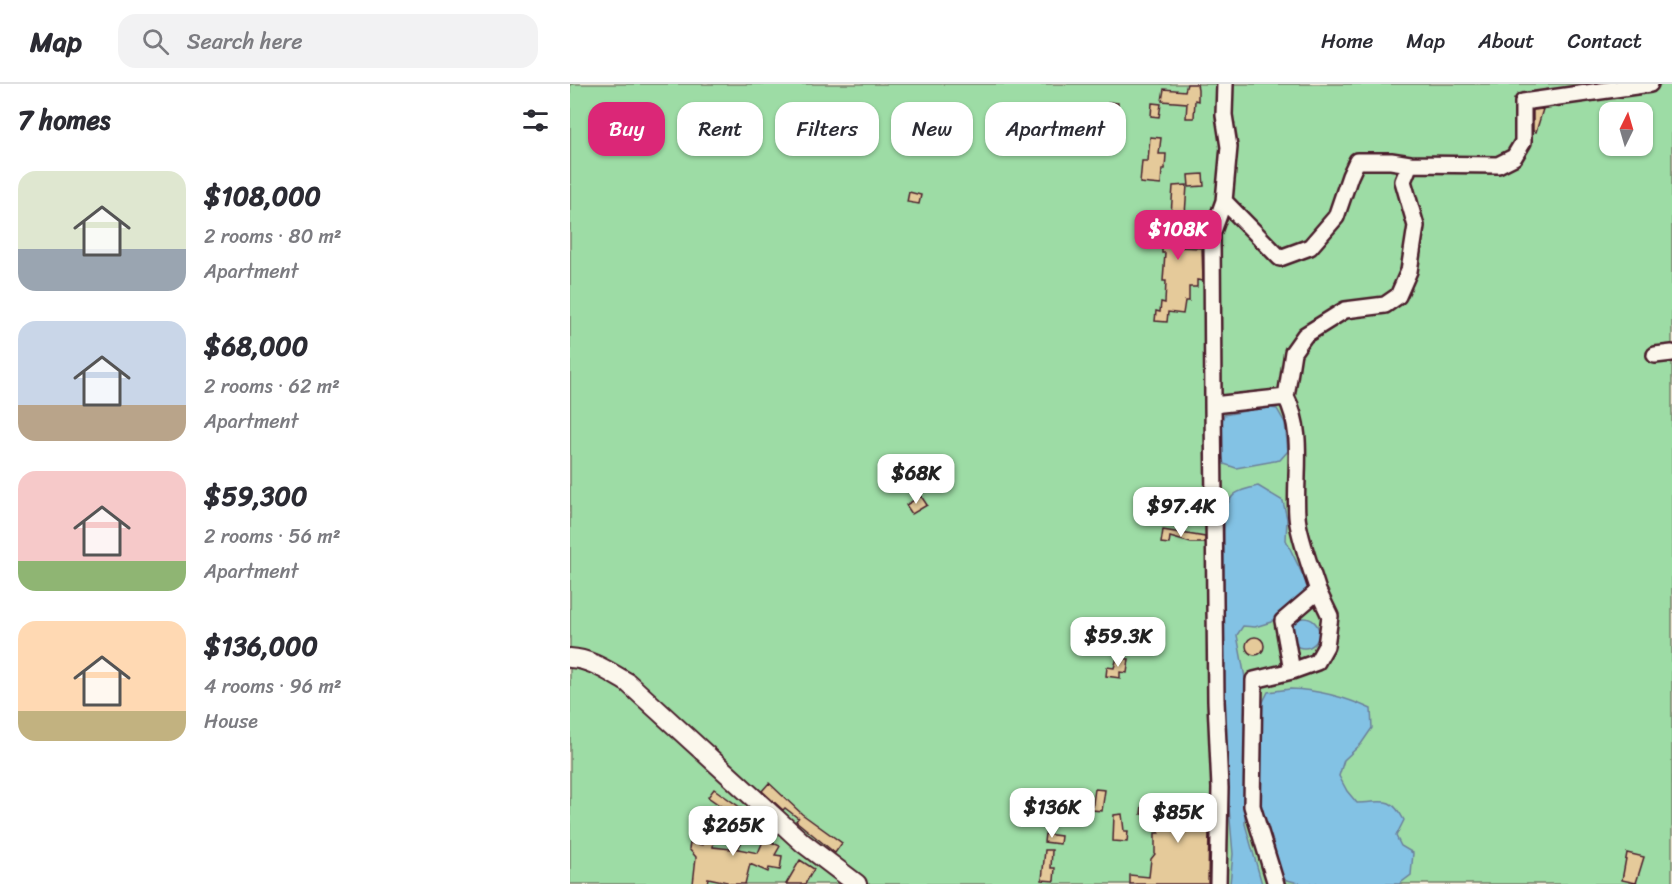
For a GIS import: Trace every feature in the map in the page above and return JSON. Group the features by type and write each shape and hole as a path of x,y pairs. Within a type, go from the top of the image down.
{"main road":[{"path":"570,658 581,658 627,682 803,843 857,884"}],"street":[{"path":"1218,884 1220,788 1216,679 1212,234 1224,201 1229,147 1224,115 1225,84"},
{"path":"1224,201 1280,258 1310,247 1336,218 1357,161 1498,165 1514,157 1523,142 1523,102 1650,84"},
{"path":"1276,884 1252,806 1254,680 1317,662 1326,646 1330,616 1318,591 1297,518 1299,453 1292,408 1286,397 1293,352 1305,335 1345,310 1385,305 1398,296 1409,272 1416,226 1403,181 1410,164"},
{"path":"1655,355 1672,353"},
{"path":"1213,405 1286,397"},
{"path":"1292,671 1283,621 1318,591"}],"green space":[{"path":"570,84 1672,84 1672,884 570,884"}],"water":[{"path":"1266,407 1277,409 1285,423 1288,451 1280,460 1236,468 1224,464 1220,440 1224,415"},
{"path":"1258,486 1283,501 1287,519 1286,540 1308,586 1305,598 1285,608 1271,622 1255,627 1243,626 1237,635 1246,683 1245,824 1262,884 1230,884 1233,854 1225,762 1223,678 1224,513 1232,497 1245,489"},
{"path":"1304,618 1310,619 1318,627 1318,639 1310,647 1304,648 1298,647 1290,639 1289,633 1290,627 1298,619"},
{"path":"1290,689 1332,695 1371,709 1372,728 1361,744 1344,760 1339,776 1357,803 1390,803 1404,820 1396,836 1401,846 1413,853 1411,875 1399,884 1303,884 1283,879 1260,805 1261,706 1268,692"}],"building":[{"path":"1187,84 1197,84 1198,101 1195,100 1194,118 1186,118 1187,103 1162,101 1164,89 1185,91"},
{"path":"1152,103 1161,104 1159,117 1151,116"},
{"path":"1543,109 1536,132 1533,131 1533,110"},
{"path":"1150,137 1161,138 1159,154 1166,154 1161,185 1140,183 1142,161 1148,161"},
{"path":"1203,174 1204,186 1189,187 1188,175"},
{"path":"1187,185 1185,215 1182,215 1182,222 1170,221 1168,245 1202,248 1203,281 1197,280 1197,287 1189,287 1189,301 1185,301 1183,314 1168,312 1167,322 1155,321 1156,311 1160,312 1161,302 1165,303 1166,281 1163,281 1165,253 1162,253 1162,224 1152,224 1152,215 1171,215 1173,186"},
{"path":"909,192 921,195 919,204 907,202"},
{"path":"921,496 927,505 912,514 906,505"},
{"path":"1163,530 1205,537 1205,543 1191,543 1170,537 1169,544 1161,543"},
{"path":"1251,637 1259,637 1264,642 1262,653 1251,655 1246,650 1246,642"},
{"path":"1117,658 1129,659 1127,673 1120,672 1120,678 1106,676 1107,667 1114,668"},
{"path":"769,783 802,814 842,843 835,853 796,821 799,817 785,808 783,810 762,791"},
{"path":"714,789 741,808 735,816 708,797"},
{"path":"1095,789 1105,790 1102,811 1092,810"},
{"path":"1151,798 1208,804 1206,828 1209,828 1208,884 1130,884 1130,875 1149,877 1151,859 1155,854 1155,833 1159,833 1160,815 1141,814 1142,806 1151,806"},
{"path":"1122,814 1124,831 1128,831 1127,842 1113,841 1114,815"},
{"path":"741,815 752,820 751,823 759,825 758,834 747,832 738,849 758,853 764,839 780,846 775,855 782,856 780,870 769,868 768,872 750,864 745,884 726,884 727,882 708,878 707,884 693,884 696,857 689,849 690,843 703,845 705,831 715,832 713,847 731,849 734,829"},
{"path":"1045,834 1061,836 1060,844 1044,842"},
{"path":"1045,850 1052,850 1051,868 1055,868 1054,881 1042,880"},
{"path":"1627,853 1644,857 1636,883 1622,880"},
{"path":"800,860 814,869 805,884 786,884"}]}
